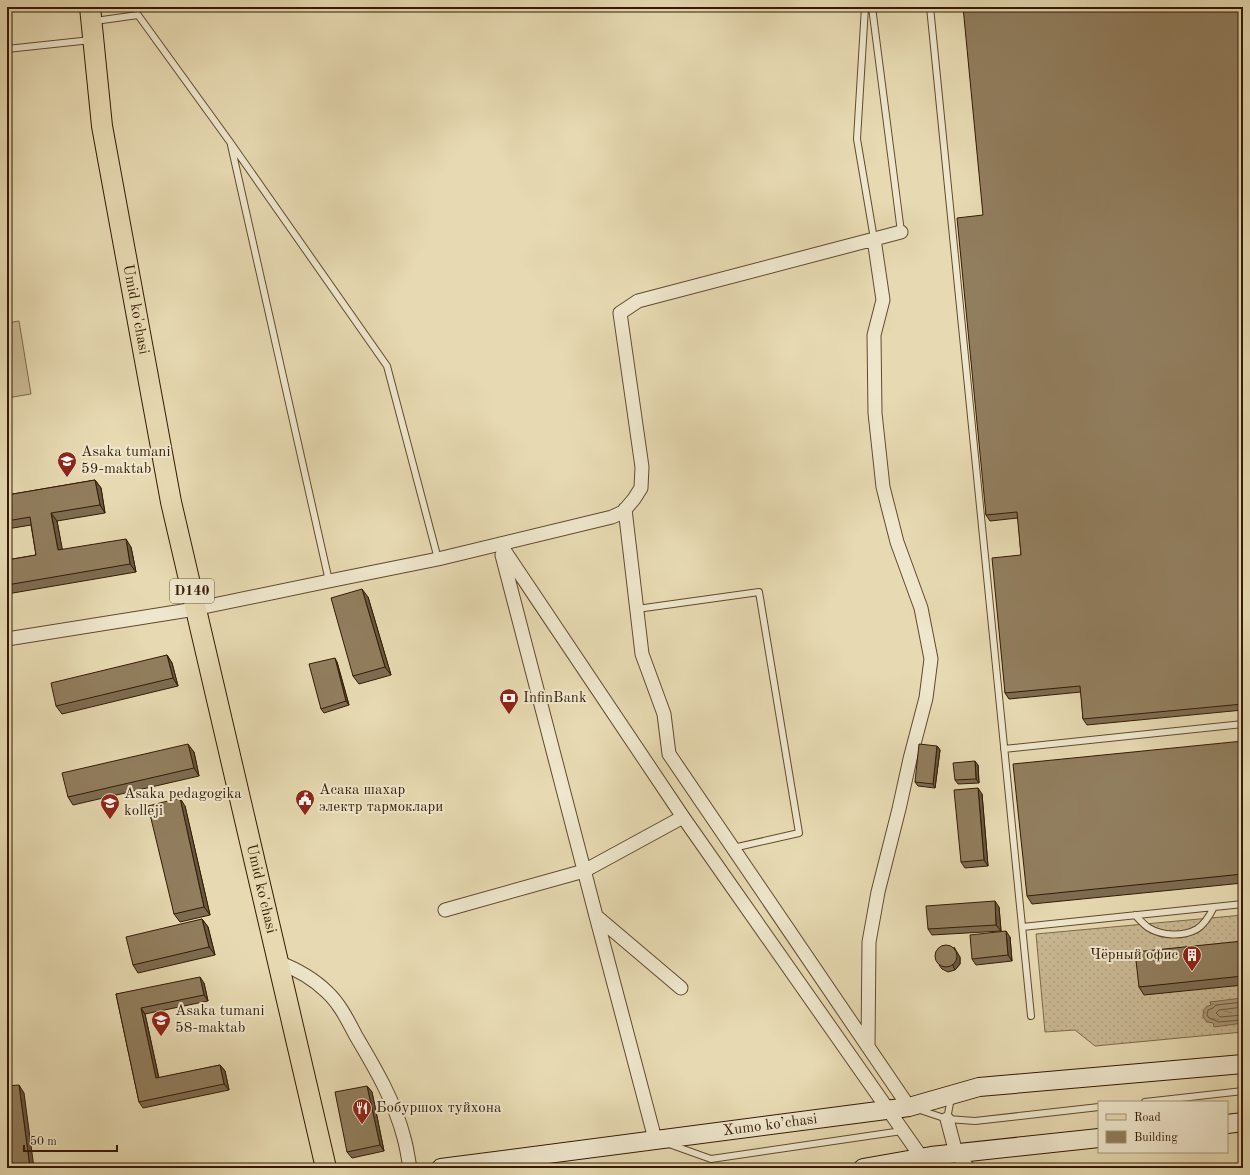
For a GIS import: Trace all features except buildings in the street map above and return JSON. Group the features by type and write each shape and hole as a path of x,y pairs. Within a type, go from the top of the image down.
{"main road":[{"name":"Umid ko'chasi","path":"91,23 102,126 171,502 326,1168"},
{"path":"909,1107 980,1087 1243,1064"},
{"name":"Xumo ko’chasi","path":"441,1168 909,1107"},
{"path":"1228,1124 1243,1122"},
{"path":"872,1167 926,1163 956,1153 1098,1138"}],"street":[{"path":"7,639 196,609 438,559 612,517 623,512 641,488 642,467 620,313 638,301 901,232"},
{"path":"868,1046 869,942 878,892 926,698 931,659 921,608 896,542 883,487 875,413 874,335 883,300 874,239"},
{"path":"625,510 642,654 664,714 669,754 909,1107"},
{"path":"500,544 683,817 926,1163"},
{"path":"500,544 655,1139"},
{"path":"445,910 584,871 683,817"},
{"path":"596,916 681,988"},
{"path":"278,962 294,969 327,992 341,1010 367,1054 394,1108 404,1137 410,1168"},
{"path":"947,1120 956,1153 968,1168"}],"lane":[{"path":"865,7 857,139 874,239"},
{"path":"872,7 901,232"},
{"path":"930,7 1031,1016"},
{"path":"7,49 91,23 138,14 387,366 438,559"},
{"path":"230,142 330,581"},
{"path":"637,609 759,592 799,833 733,848"},
{"path":"1004,749 1243,724"},
{"path":"1022,927 1243,904"},
{"path":"1135,915 1148,928 1164,934 1180,935 1197,929 1206,921 1214,907"},
{"path":"1154,1101 1243,1091"},
{"path":"947,1120 952,1095"},
{"name":"Xumo ko’chasi","path":"909,1107 947,1120 975,1121 1098,1107"},
{"path":"655,1139 711,1159 902,1130"}],"shaded area":[{"path":"19,321 31,394 7,398 7,323"},
{"path":"1243,915 1243,1032 1095,1046 1075,1030 1045,1032 1036,934"}],"water":[{"path":"1242,998 1243,1023 1214,1027 1213,1023 1207,1022 1203,1017 1204,1009 1211,1005 1210,1002"}],"place":[{"name":"Asaka tumani 59-maktab","path":"67,478"},
{"name":"InfinBank","path":"509,715"},
{"name":"Асака шахар электр тармоклари","path":"305,816"},
{"name":"Asaka pedagogika kolleji","path":"110,820"},
{"name":"Чёрный офис","path":"1192,972"},
{"name":"Asaka tumani 58-maktab","path":"161,1037"},
{"name":"Бобуршох туйхона","path":"362,1125"}]}
